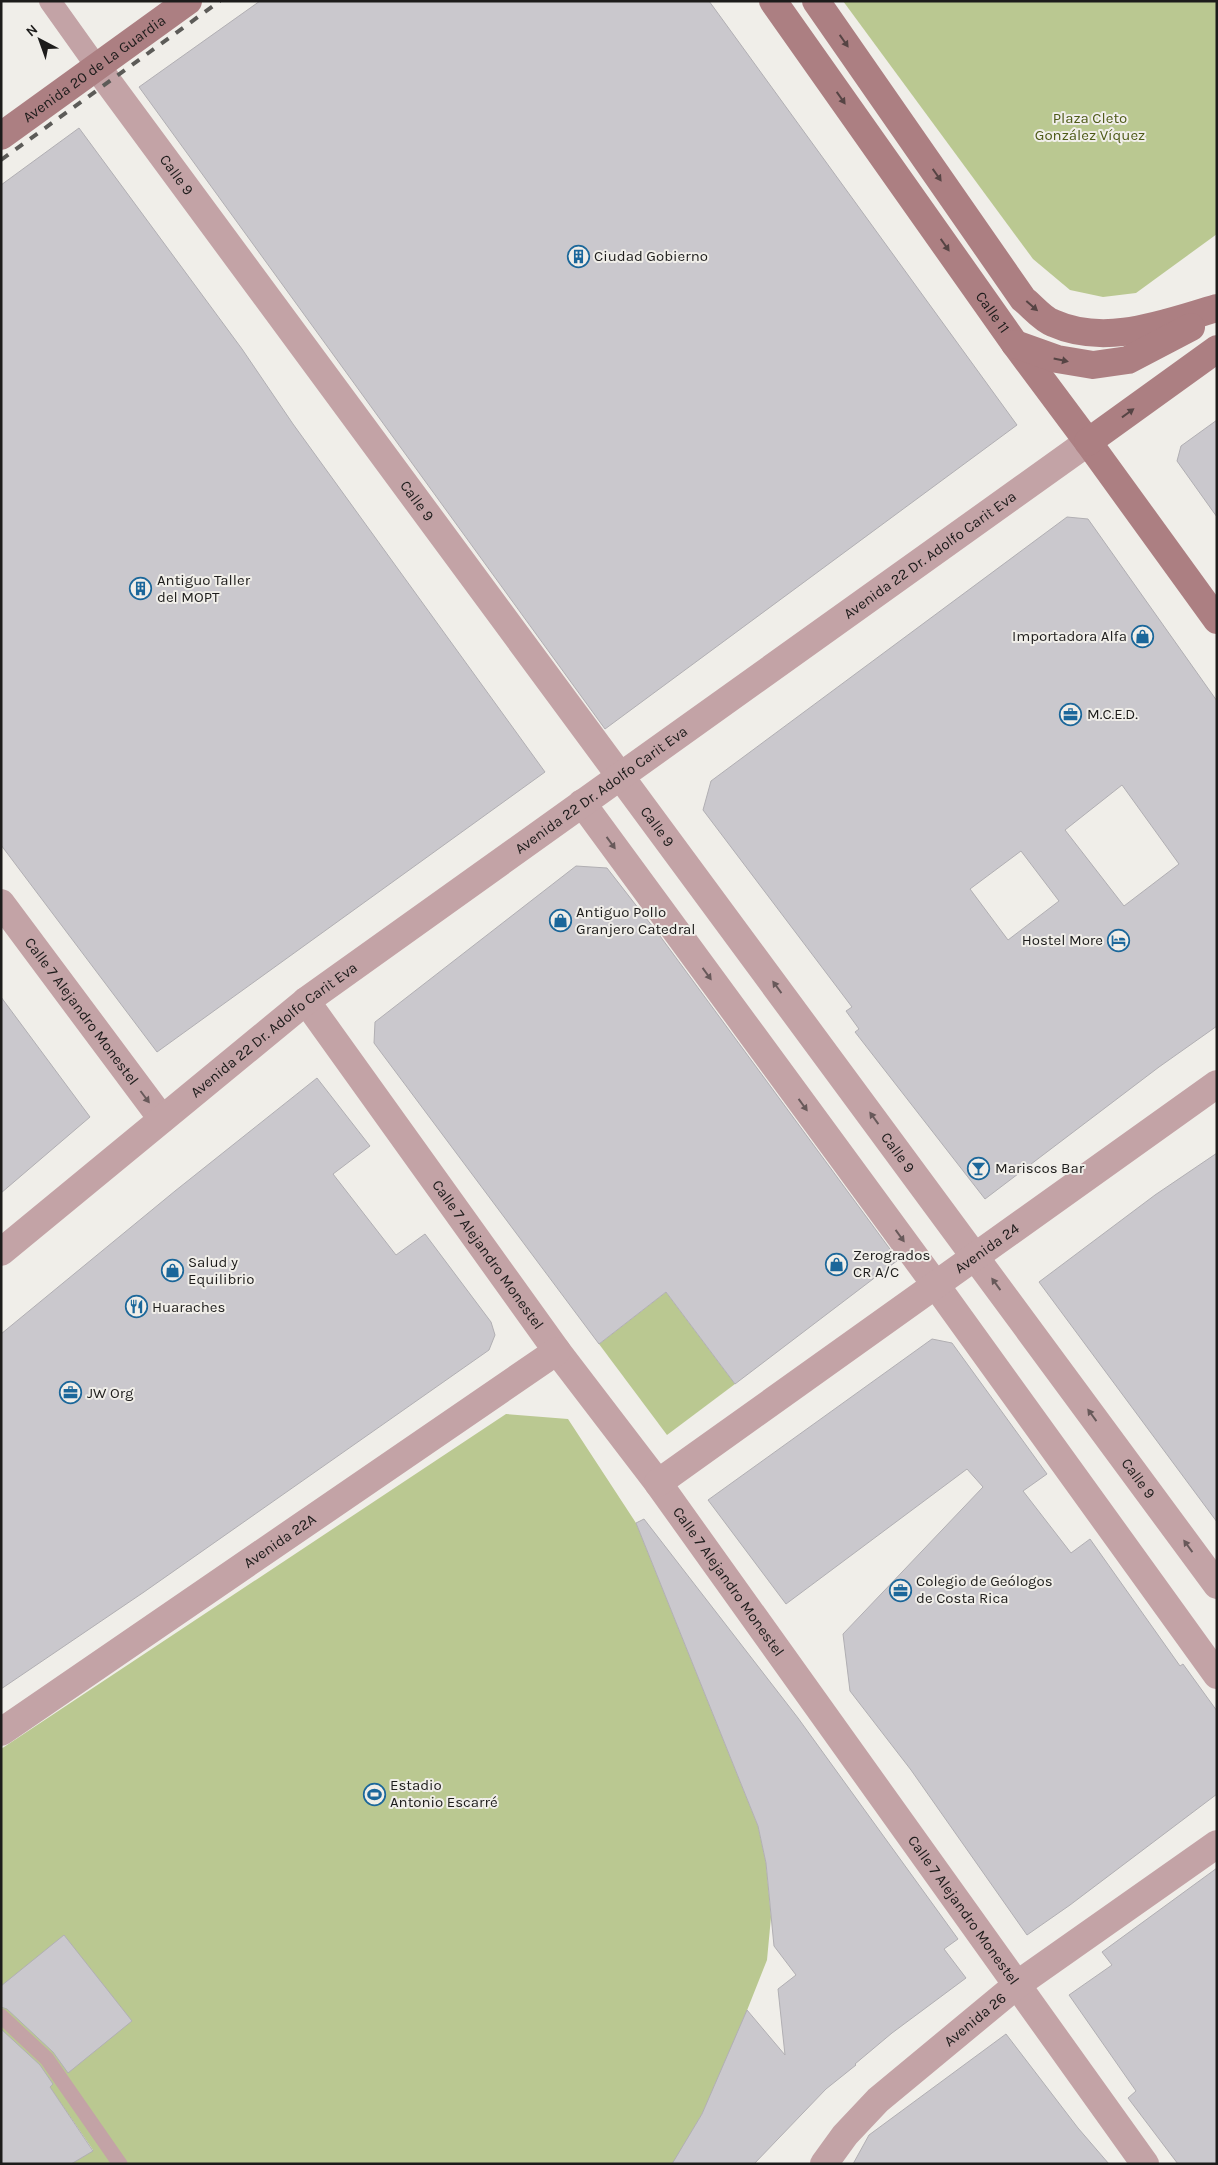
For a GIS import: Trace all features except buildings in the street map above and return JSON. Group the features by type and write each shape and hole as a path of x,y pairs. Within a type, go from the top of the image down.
{"main road":[{"name":"Avenida 20 de La Guardia","path":"1,136 188,1"},
{"name":"Calle 11","path":"773,1 1015,344 1217,620"},
{"path":"816,1 1023,299 1051,323 1088,334 1132,331 1217,308"},
{"path":"1015,344 1057,359 1093,365 1128,360 1217,313"},
{"name":"Avenida 22 Dr. Adolfo Carit Eva","path":"1088,442 1217,349"}],"street":[{"path":"50,1 97,66"},
{"name":"Calle 9","path":"97,66 1217,1585"},
{"name":"Avenida 22 Dr. Adolfo Carit Eva","path":"1,1252 306,1001 1088,442"},
{"path":"582,803 935,1284 1217,1675"},
{"name":"Calle 7 Alejandro Monestel","path":"1,904 162,1119"},
{"name":"Calle 7 Alejandro Monestel","path":"306,1001 557,1351 658,1483 1146,2164"},
{"name":"Avenida 24","path":"658,1483 1217,1084"},
{"name":"Avenida 22A","path":"1,1732 557,1351"},
{"name":"Avenida 26","path":"824,2164 845,2135 878,2100 1018,1984 1217,1844"}],"lane":[{"path":"1,2016 47,2059 120,2164"}],"green space":[{"name":"Plaza Cleto González Víquez","path":"843,1 1217,1 1217,234 1136,293 1103,297 1070,290 1033,259"},
{"path":"666,1292 735,1384 667,1435 599,1344"},
{"name":"Estadio Antonio Escarré","path":"506,1414 568,1419 636,1523 758,1826 766,1863 771,1917 767,1960 725,2066 702,2114 673,2164 71,2164 93,2150 34,2064 1,2038 1,1749"}],"railway":[{"path":"1,160 220,1"}],"place":[{"name":"Ciudad Gobierno","path":"578,256"},
{"name":"Antiguo Taller del MOPT","path":"141,589"},
{"name":"Importadora Alfa","path":"1143,636"},
{"name":"M.C.E.D.","path":"1071,714"},
{"name":"Antiguo Pollo Granjero Catedral","path":"560,921"},
{"name":"Hostel More","path":"1119,940"},
{"name":"Mariscos Bar","path":"979,1168"},
{"name":"Zerogrados CR A/C","path":"837,1264"},
{"name":"Salud y Equilibrio","path":"172,1271"},
{"name":"Huaraches","path":"136,1307"},
{"name":"JW Org","path":"71,1393"},
{"name":"Colegio de Geólogos de Costa Rica","path":"900,1590"},
{"name":"Estadio Antonio Escarré","path":"374,1794"}]}
